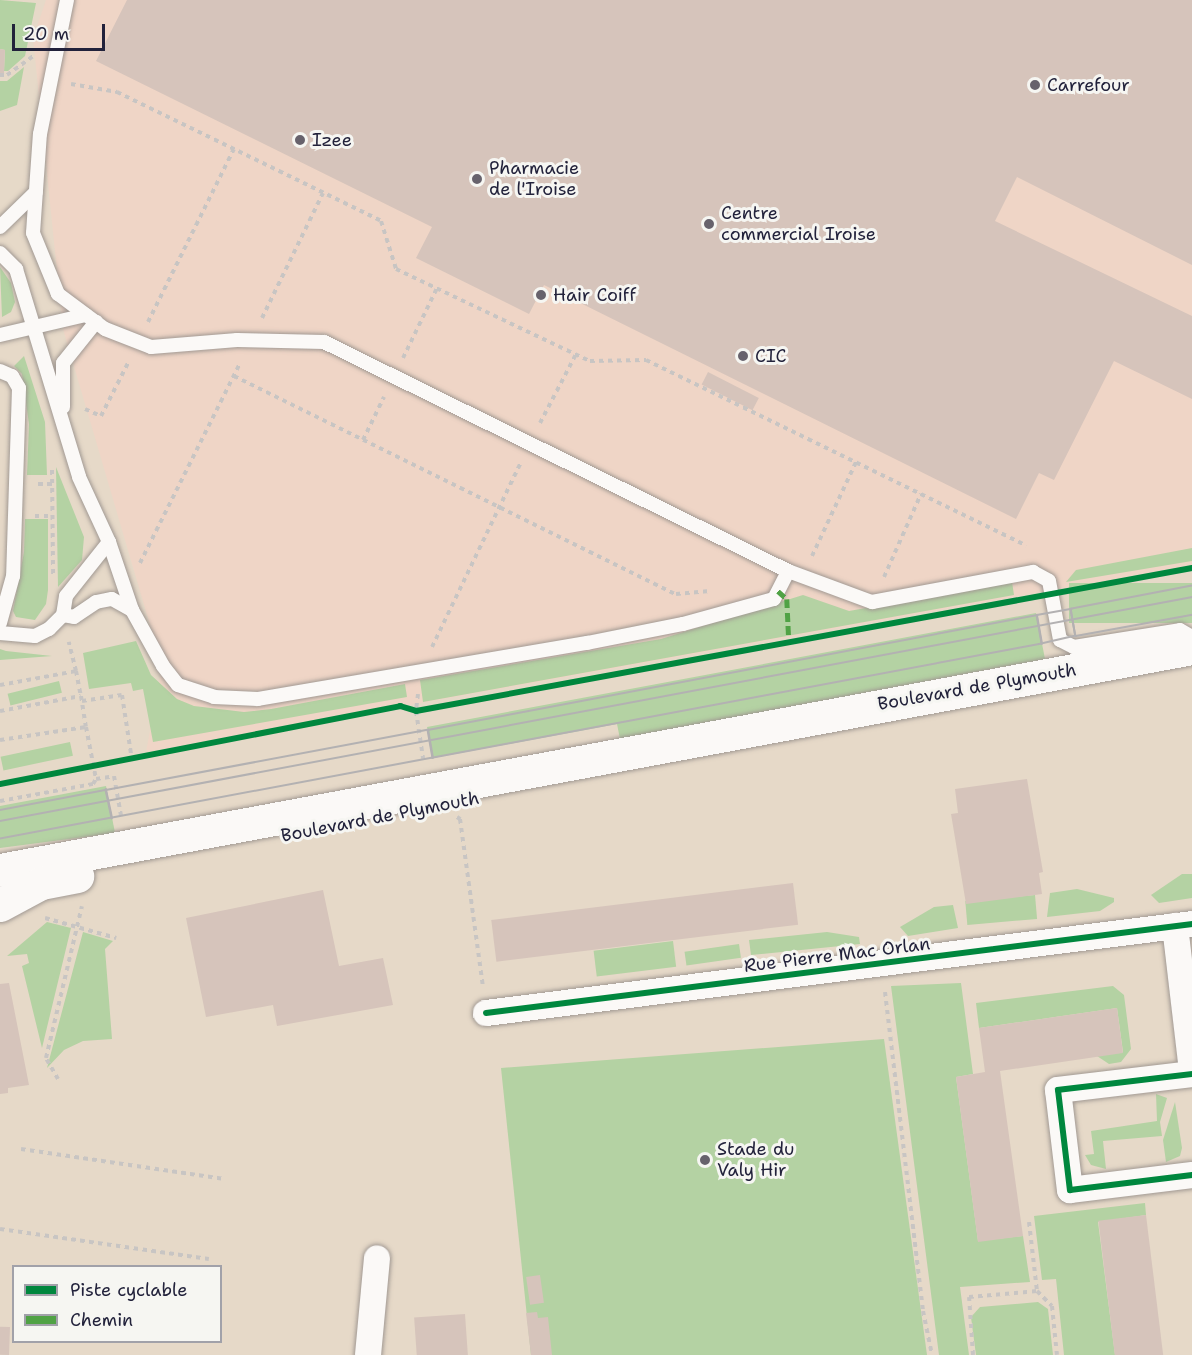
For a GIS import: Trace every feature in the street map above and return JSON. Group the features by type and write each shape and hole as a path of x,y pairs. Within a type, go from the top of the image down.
{"main road":[{"name":"Boulevard de Plymouth","path":"0,905 41,884 761,727 1192,648"},
{"name":"Boulevard de Plymouth","path":"0,870 430,799"}],"street":[{"name":"Rue Pierre Mac Orlan","path":"486,1013 1184,925"},
{"path":"1184,925 1192,1072 1058,1090 1070,1190 1192,1175"},
{"path":"368,1355 377,1258"}],"lane":[{"path":"67,0 40,134 33,233 58,294 91,319 151,347 251,340 324,342 788,571 872,602 1033,572 1049,582 1060,640 1074,647 1180,630 1192,637"},
{"path":"0,226 36,192"},
{"path":"0,253 16,269 36,328 63,429 79,477 110,542 132,610 162,666 178,685 214,698 258,699 587,643 774,600 788,571"},
{"path":"0,335 91,319"},
{"path":"63,429 63,363 91,319"},
{"path":"0,371 12,376 19,388 13,576 0,623"},
{"path":"0,633 35,636 63,615 66,596 110,542"},
{"path":"63,615 74,617 96,602 112,599 132,610"}],"path":[{"path":"0,75 7,75 31,54"},
{"path":"70,84 117,92 381,221 396,269 590,361 646,360 1026,545"},
{"path":"63,429 75,404 101,416 234,149"},
{"path":"132,610 142,592 136,571 323,193"},
{"path":"420,671 576,354"},
{"path":"234,376 676,594 731,589 734,611"},
{"path":"802,577 856,462"},
{"path":"872,602 921,494"},
{"path":"76,671 86,727"},
{"path":"0,711 81,698 122,695 132,760"},
{"path":"416,711 430,799 460,819 486,1013"},
{"path":"0,801 93,784 96,779"},
{"path":"35,916 116,938"},
{"path":"882,964 923,1311 932,1355"},
{"path":"21,1149 223,1179"},
{"path":"1029,1222 1037,1291 1052,1306 1057,1355"},
{"path":"0,1229 209,1259"},
{"path":"972,1355 969,1297 1037,1291"}],"shaded area":[{"path":"46,0 1192,0 1192,565 146,752 162,666 63,329 33,38"}],"green space":[{"path":"0,0 36,3 25,56 8,71 4,71 5,50 0,49"},
{"path":"24,67 17,105 0,111 0,81 7,81"},
{"path":"0,267 11,283 15,302 11,312 2,317"},
{"path":"24,356 45,422 47,475 27,475 29,424 22,374 14,366"},
{"path":"56,467 84,537 82,560 58,587"},
{"path":"25,519 48,519 48,590 46,604 35,620 16,617 13,611 24,552"},
{"path":"1192,548 1192,561 1066,582 1076,570"},
{"path":"1012,582 1014,595 423,702 420,680 661,639 803,595 849,611"},
{"path":"1069,583 1192,583 1192,623 1069,623"},
{"path":"1036,613 1045,659 620,739 617,724 433,758 427,727"},
{"path":"136,641 151,675 177,699 194,706 244,712 405,684 407,697 153,742 143,689 133,691 131,683 89,689 83,653"},
{"path":"0,649 6,651 52,656 0,660"},
{"path":"59,681 62,693 10,705 8,694"},
{"path":"70,742 73,756 3,770 1,757"},
{"path":"106,786 115,833 0,848 0,806"},
{"path":"1182,874 1192,874 1192,898 1159,903 1151,895"},
{"path":"1077,889 1114,898 1114,902 1100,911 1047,917 1050,893"},
{"path":"1035,895 1037,919 967,925 965,901"},
{"path":"953,905 958,928 908,936 900,927 934,907"},
{"path":"47,922 71,928 42,1048 22,966 29,963 27,954 7,956"},
{"path":"83,932 113,941 105,949 112,1039 83,1041 64,1050 47,1068"},
{"path":"827,932 859,937 860,944 751,955 749,940"},
{"path":"673,941 676,967 597,977 594,951"},
{"path":"739,944 741,958 686,966 685,952"},
{"path":"961,983 973,1074 956,1077 978,1241 1023,1236 1030,1282 960,1287 969,1355 939,1355 891,986"},
{"path":"1113,986 1124,995 1131,1049 1121,1062 1109,1064 1097,1056 1123,1052 1117,1008 979,1028 976,1003"},
{"name":"Stade du Valy Hir","path":"884,1039 927,1355 531,1355 501,1068"},
{"path":"1156,1094 1167,1098 1160,1122 1162,1136 1103,1141 1106,1169 1091,1165 1085,1155 1094,1154 1091,1131 1157,1121"},
{"path":"1175,1102 1182,1148 1180,1156 1166,1162 1163,1140"},
{"path":"1145,1203 1146,1215 1098,1222 1115,1355 1064,1355 1056,1279 1042,1280 1034,1216"},
{"path":"1038,1302 1048,1309 1053,1355 976,1355 971,1317 980,1307"}],"building":[{"name":"Centre commercial Iroise","path":"127,0 1192,0 1192,265 1017,177 995,221 1192,316 1192,399 1114,361 1054,480 1039,473 1016,519 544,285 529,314 416,258 432,227 96,61"},
{"path":"0,49 5,50 4,73 0,73"},
{"path":"708,372 759,398 752,410 702,384"},
{"path":"1027,779 1043,872 1039,873 1042,894 966,904 951,814 958,813 955,789"},
{"path":"793,883 798,925 496,962 491,920"},
{"path":"323,890 339,966 383,958 393,1005 277,1026 273,1005 206,1017 186,918"},
{"path":"9,983 29,1085 8,1088 8,1093 0,1094 0,984"},
{"path":"1117,1008 1123,1053 1000,1071 1023,1236 978,1242 956,1077 985,1072 979,1028"},
{"path":"1146,1215 1163,1355 1115,1355 1098,1221"},
{"path":"540,1275 544,1303 530,1305 526,1277"},
{"path":"537,1312 538,1318 548,1317 552,1355 531,1355 526,1313"},
{"path":"465,1314 468,1355 417,1355 414,1318"},
{"path":"0,1327 10,1327 9,1355 0,1355"}],"tram line":[{"path":"1192,586 1071,609 1076,636 1192,615"},
{"path":"0,821 1192,597"},
{"path":"1071,609 1076,636 1042,644 1037,615 1071,609"},
{"path":"1037,615 1042,644 433,758 428,730 1037,615"},
{"path":"428,730 433,758 112,818 106,790 428,730"},
{"path":"0,810 106,790 112,818 0,839"}],"marked path":[{"path":"778,591 787,599 789,642"}],"cycle path":[{"path":"0,784 400,706 416,711 1192,568"},
{"path":"486,1013 1192,924"},
{"path":"1192,1074 1058,1090 1070,1190 1192,1175"}],"place":[{"name":"Carrefour","path":"1035,85"},
{"name":"Izee","path":"300,140"},
{"name":"Pharmacie de l'Iroise","path":"477,179"},
{"name":"Centre commercial Iroise","path":"709,224"},
{"name":"Hair Coiff","path":"541,295"},
{"name":"CIC","path":"743,356"},
{"name":"Stade du Valy Hir","path":"705,1160"}]}
